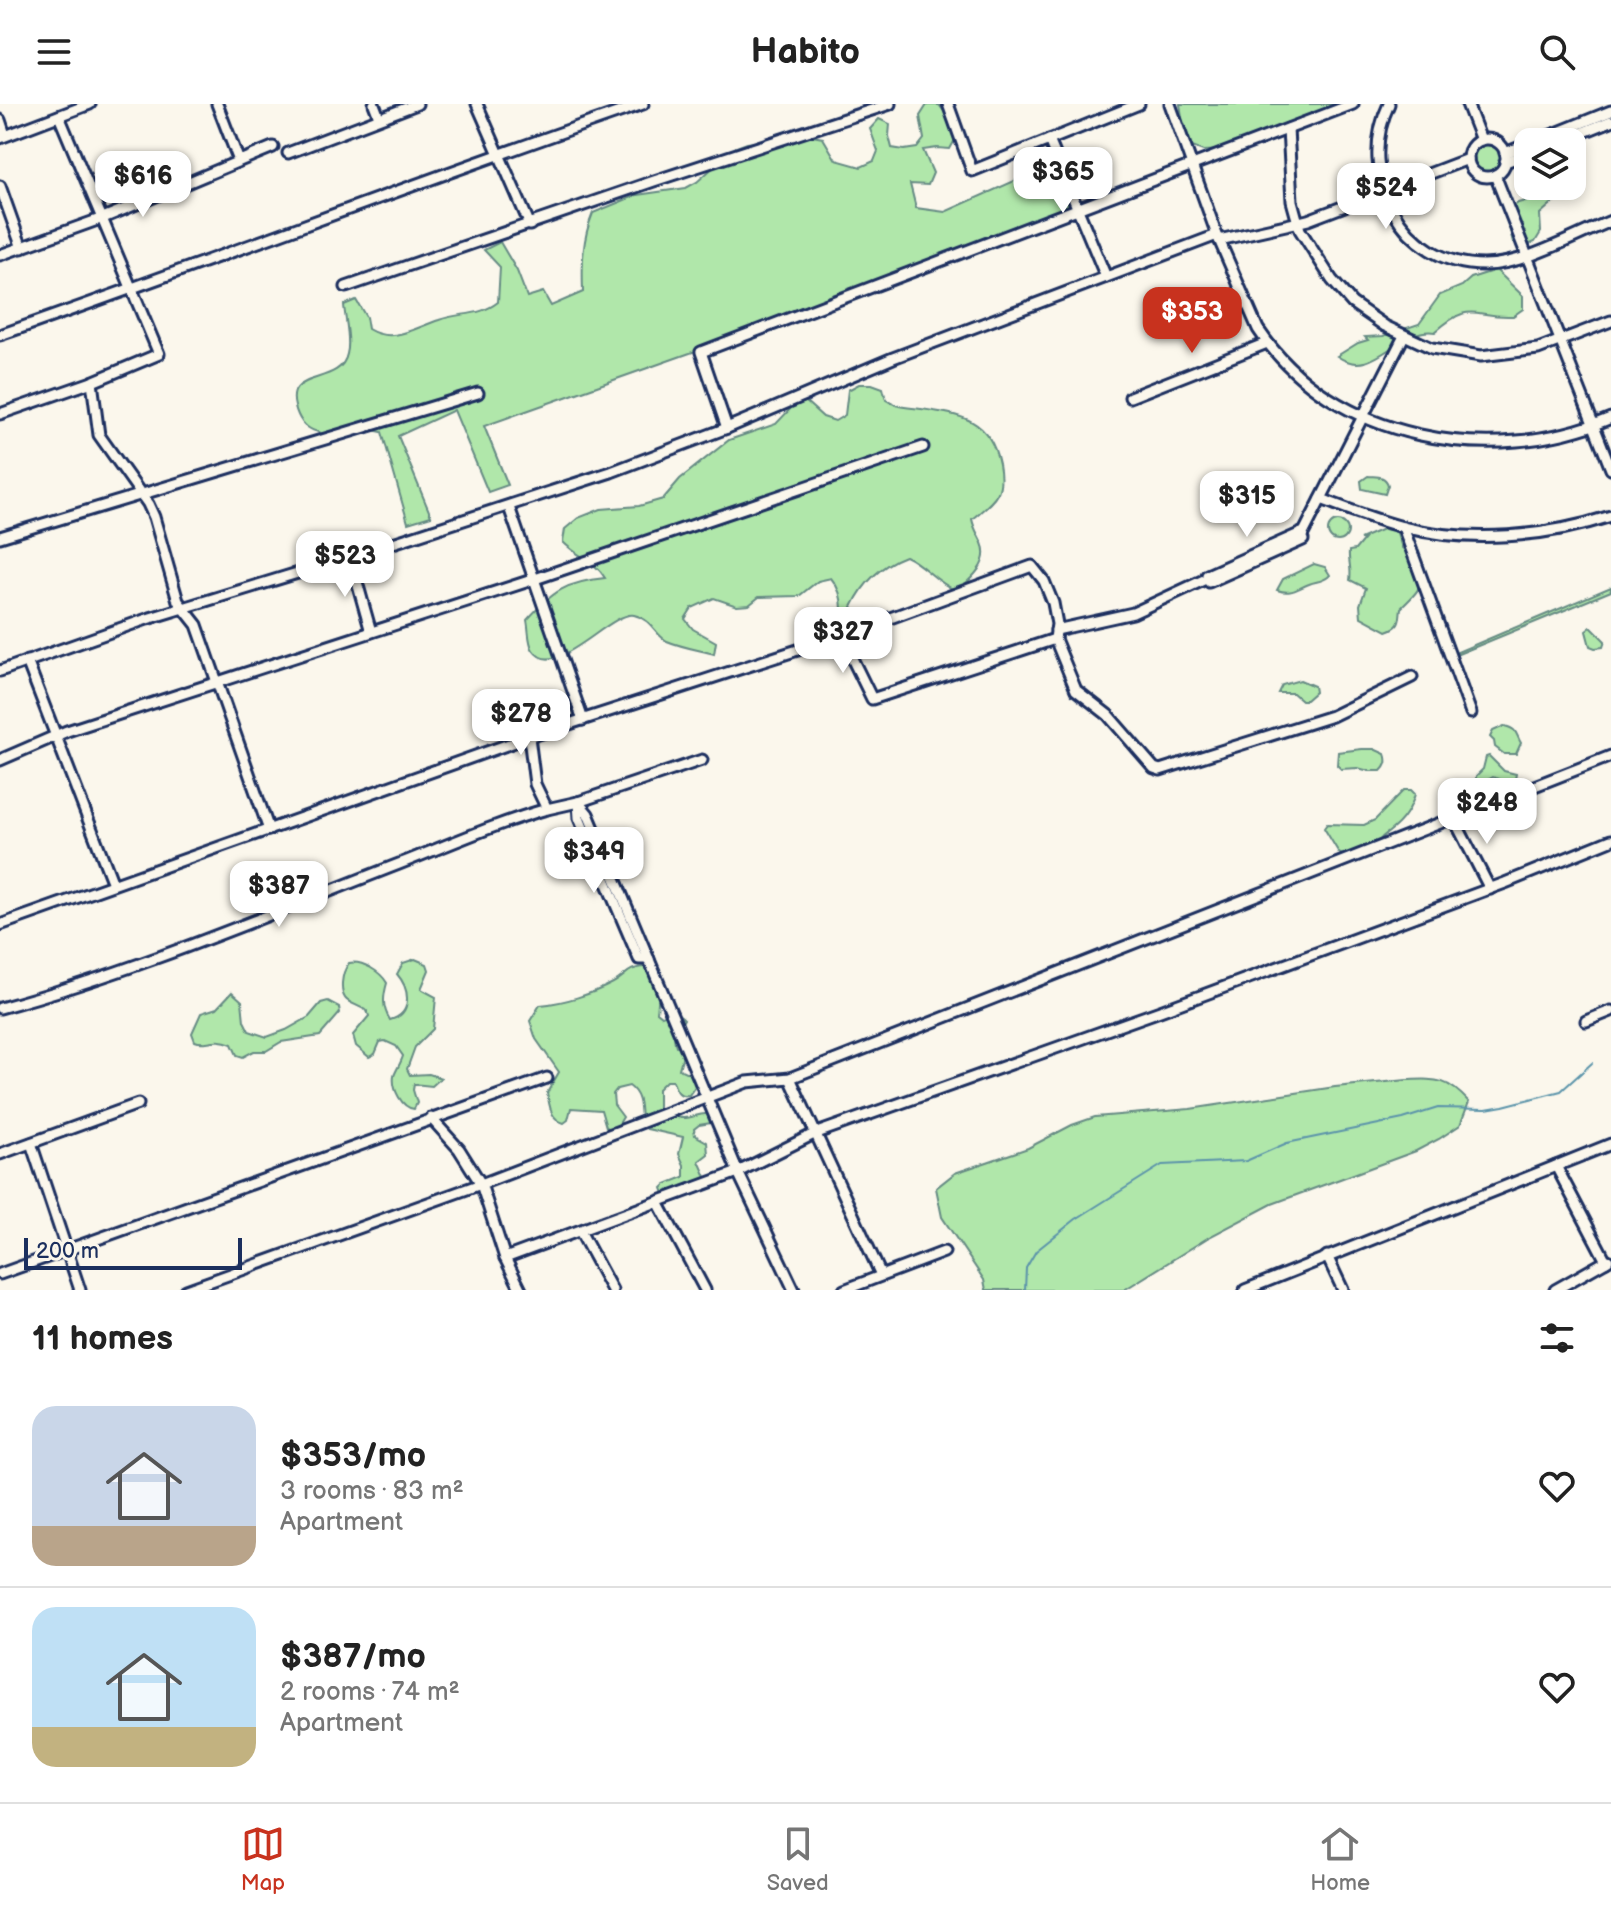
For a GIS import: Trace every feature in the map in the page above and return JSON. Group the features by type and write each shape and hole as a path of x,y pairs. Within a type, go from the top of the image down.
{"street":[{"path":"0,120 2,136 90,104"},
{"path":"217,104 239,161"},
{"path":"374,104 379,117"},
{"path":"288,153 417,104"},
{"path":"477,104 530,225"},
{"path":"0,335 498,153 643,104"},
{"path":"346,287 890,104"},
{"path":"948,104 972,171 1139,104"},
{"path":"1170,104 1218,237 1258,329 1291,368 1319,391 1363,416 1438,440 1489,444 1542,439 1611,418"},
{"path":"727,428 701,352 1353,104"},
{"path":"1389,104 1377,144 1382,192 1406,228 1438,253 1468,264 1511,262 1611,221"},
{"path":"1467,104 1481,140"},
{"path":"1569,128 1611,111"},
{"path":"0,414 92,382 159,354 59,116"},
{"path":"1586,131 1611,121"},
{"path":"1288,129 1292,201 1310,248 1352,303 1404,336 1432,348 1481,356 1538,349 1611,321"},
{"path":"1049,140 1106,277"},
{"path":"1495,175 1477,173 1468,159 1471,147 1481,140 1493,140 1503,147 1505,158"},
{"path":"0,255 103,218 273,147"},
{"path":"1495,175 1505,158 1514,153"},
{"path":"1505,158 1514,156"},
{"path":"0,671 184,607 509,507 727,428 893,358 1106,277 1218,237 1298,223 1468,159"},
{"path":"1495,175 1611,469"},
{"path":"0,186 22,248"},
{"path":"841,636 872,699 1056,635 1133,613 1302,536 1404,336"},
{"path":"1130,397 1267,343"},
{"path":"92,382 99,435 154,517 178,601 197,625 269,830"},
{"path":"0,537 478,393"},
{"path":"0,760 56,736 535,579 923,447"},
{"path":"1321,499 1403,527 1462,535 1527,534 1558,530 1611,516"},
{"path":"509,507 583,720"},
{"path":"1403,527 1471,713"},
{"path":"350,557 371,632"},
{"path":"0,925 529,737 841,636 1032,566 1047,589 1056,614 1056,635 1081,696 1108,715 1154,768 1160,770 1332,716 1412,677"},
{"path":"27,661 113,884"},
{"path":"529,737 535,784 547,809"},
{"path":"186,1290 481,1184 747,1082 790,1078 1611,756"},
{"path":"0,1008 53,994 211,940 547,809 578,802 702,760"},
{"path":"578,802 588,814 644,959 794,1290"},
{"path":"1454,819 1490,889"},
{"path":"505,1258 738,1172 814,1134 1146,1016 1490,889 1611,840"},
{"path":"1586,1021 1611,1011"},
{"path":"0,1274 547,1078"},
{"path":"790,1078 881,1275"},
{"path":"0,1154 138,1104"},
{"path":"431,1118 459,1149 481,1184 505,1258 521,1290"},
{"path":"31,1143 80,1290"},
{"path":"1245,1290 1611,1144"},
{"path":"1555,1290 1608,1260 1556,1166"},
{"path":"658,1202 705,1290"},
{"path":"580,1231 612,1290"},
{"path":"844,1290 944,1252"},
{"path":"1327,1256 1343,1290"}],"green space":[{"path":"1180,104 1353,104 1296,126 1261,133 1228,150 1203,151 1192,147 1185,137"},
{"path":"927,105 939,105 947,115 956,138 950,149 923,150 933,173 928,185 910,184 916,208 945,212 1050,165 1071,207 690,353 484,426 508,485 488,492 454,410 398,436 431,516 408,523 382,432 321,433 307,427 298,415 294,400 296,390 302,383 342,365 347,354 344,305 356,300 366,317 368,329 386,335 404,333 447,318 484,310 498,302 500,267 484,250 500,242 517,271 527,297 543,292 551,306 583,292 584,252 593,213 637,195 686,188 736,147 747,143 812,136 823,138 836,160 861,167 874,161 878,151 870,129 879,119 890,124 892,148 917,148 924,139 920,116"},
{"path":"1487,145 1496,149 1500,158 1496,167 1487,171 1478,167 1474,158 1478,149"},
{"path":"1556,200 1540,214 1541,232 1535,242 1524,247 1513,242 1505,213 1518,203"},
{"path":"1496,270 1523,296 1523,309 1513,316 1466,313 1435,332 1422,332 1409,337 1363,362 1350,362 1337,356 1368,340 1365,337 1383,336 1419,324 1440,295 1462,286 1471,278"},
{"path":"859,384 883,388 886,400 903,407 949,414 972,422 989,437 995,449 1000,474 999,490 972,519 984,557 978,570 957,591 905,556 881,570 856,599 852,607 865,627 851,629 840,626 842,600 831,578 818,581 799,596 759,597 749,605 737,606 714,598 692,608 685,619 693,629 716,642 714,654 667,641 645,620 634,615 611,623 554,658 542,658 533,650 527,620 536,610 570,585 605,578 596,567 563,542 565,529 578,518 601,509 639,506 663,499 680,479 729,440 776,424 793,406 804,400 823,417 835,421 845,415 848,390"},
{"path":"1368,476 1385,480 1388,485 1385,494 1362,489 1361,481"},
{"path":"1338,521 1345,524 1348,531 1345,538 1338,541 1331,538 1328,531 1331,524"},
{"path":"1383,529 1396,530 1402,548 1416,560 1419,583 1417,592 1401,608 1397,625 1387,631 1361,617 1360,605 1366,588 1350,580 1349,555 1349,551 1355,550 1364,539 1360,539"},
{"path":"1314,564 1325,567 1330,575 1293,591 1277,590 1283,579"},
{"path":"1611,587 1611,591 1455,653"},
{"path":"1591,627 1605,641 1603,647 1590,646 1586,631"},
{"path":"1300,680 1314,686 1315,692 1306,700 1293,693 1278,693 1282,685"},
{"path":"1504,726 1514,730 1521,743 1516,754 1504,754 1495,747 1490,737 1493,731"},
{"path":"1374,749 1385,754 1386,764 1381,771 1341,769 1337,765 1338,752"},
{"path":"1489,756 1504,771 1516,774 1515,779 1509,783 1493,777 1482,783 1476,782 1476,776"},
{"path":"1404,790 1415,794 1411,805 1403,819 1377,845 1344,856 1339,853 1324,828 1327,824 1364,825 1375,820"},
{"path":"415,959 427,964 429,970 421,989 436,997 433,1029 415,1047 407,1069 410,1075 429,1074 441,1078 432,1086 414,1084 417,1103 414,1109 402,1102 395,1086 394,1076 403,1056 396,1046 380,1042 375,1054 369,1057 356,1046 353,1035 369,1016 367,1011 345,998 342,983 349,963 360,963 376,971 387,983 384,1002 390,1020 406,1007 407,994 397,974 403,963"},
{"path":"646,967 659,993 657,1012 662,1016 677,1014 684,1019 674,1038 676,1046 688,1044 693,1050 682,1058 679,1069 690,1074 696,1085 689,1095 683,1095 673,1081 666,1081 658,1089 658,1108 682,1118 705,1114 717,1122 694,1129 695,1135 707,1142 708,1154 699,1161 707,1179 696,1192 666,1199 662,1188 684,1177 684,1165 679,1154 683,1137 647,1129 641,1124 638,1098 629,1086 617,1089 613,1094 614,1105 623,1117 617,1127 606,1127 601,1110 571,1108 564,1123 556,1118 547,1093 559,1072 536,1039 530,1021 540,1005 587,994 613,983 631,970"},
{"path":"232,992 242,1001 244,1021 249,1031 267,1037 309,1017 321,1003 328,1001 339,1007 340,1013 320,1036 281,1042 266,1051 254,1051 243,1057 237,1055 232,1044 195,1041 192,1033 201,1013 217,1008"},
{"path":"1407,1080 1441,1082 1454,1088 1469,1102 1460,1125 1416,1151 1272,1204 1209,1237 1124,1290 986,1290 984,1280 942,1217 936,1188 955,1173 1028,1148 1095,1117 1190,1109 1335,1087"}],"waterway":[{"path":"1025,1290 1026,1268 1036,1251 1076,1219 1162,1165 1246,1161 1287,1143 1403,1119 1438,1108 1486,1109 1503,1106 1561,1091 1592,1063"}]}
